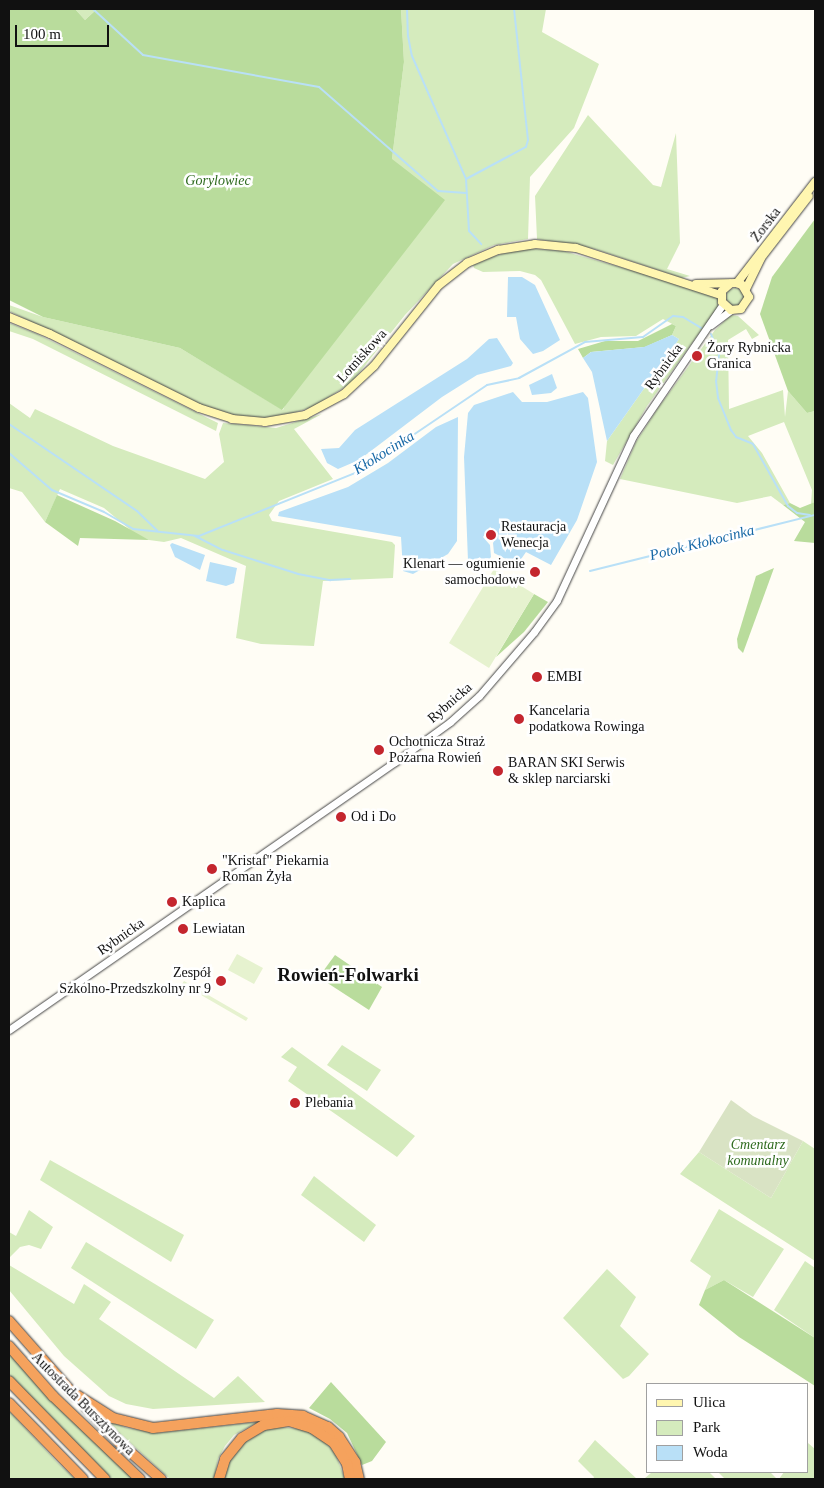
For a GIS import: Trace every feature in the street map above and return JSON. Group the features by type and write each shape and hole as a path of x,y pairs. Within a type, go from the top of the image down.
{"highway":[{"path":"9,1321 119,1442 162,1479"},
{"name":"Autostrada Bursztynowa","path":"9,1346 53,1396 140,1479"},
{"path":"9,1381 105,1479"},
{"path":"72,1392 113,1418 153,1428 277,1414 303,1416 328,1427 340,1437 355,1462 359,1479"},
{"path":"9,1403 83,1479"},
{"path":"219,1479 225,1459 242,1438 264,1425 289,1422 312,1428 334,1443 347,1464 350,1479"}],"main road":[{"name":"Żorska","path":"733,283 815,184"},
{"name":"Żorska","path":"746,289 758,264 815,184"},
{"name":"Lotniskowa","path":"9,317 46,331 199,408 232,419 265,422 305,415 344,394 374,366 438,285 467,263 498,250 528,244 564,246 694,284 721,295"},
{"name":"Lotniskowa","path":"694,284 733,283"},
{"path":"733,283 746,289 749,297 746,305 739,310 731,310 723,304 721,295 733,283"}],"street":[{"name":"Rybnicka","path":"9,1030 410,751 479,696 534,632 557,600 633,436 723,304"},
{"name":"Rybnicka","path":"707,329 731,310"}],"green space":[{"name":"Gorylowiec","path":"9,9 75,9 85,20 97,9 401,9 404,62 392,159 445,200 282,410 180,348 43,317 9,300"},
{"path":"75,9 97,9 85,20"},
{"path":"401,9 546,9 542,32 599,64 574,128 530,177 528,239 494,245 453,264 405,315 351,383 313,407 283,416 265,419 227,415 209,409 9,311 9,305 43,317 180,348 283,410 392,159 404,62"},
{"path":"588,115 653,185 661,187 676,133 680,243 667,269 690,276 682,278 595,249 537,239 535,196"},
{"path":"815,219 815,411 807,413 788,391 760,314 772,277"},
{"path":"522,248 563,251 715,294 718,299 718,307 647,406 613,465 605,461 607,441 679,339 672,335 676,326 663,319 636,336 601,337 575,344 541,280 535,275 520,271 483,272 474,268 473,265 492,257"},
{"path":"735,288 741,291 744,297 741,303 735,306 729,303 726,297 729,291"},
{"path":"731,315 738,316 759,335 752,339 746,329 728,340 729,409 783,390 785,417 788,391 807,413 815,411 815,502 811,504 812,490 784,422 748,436 762,453 790,503 783,505 771,496 737,503 620,479 636,442 658,408 715,330"},
{"path":"9,323 37,334 218,423 216,431 33,339 9,331"},
{"path":"672,324 676,326 672,335 645,347 591,352 583,358 578,349 605,341 638,341"},
{"path":"9,403 30,418 35,409 113,446 205,479 224,462 219,434 223,423 276,428 322,414 294,429 333,479 279,501 269,515 272,521 392,542 395,545 393,578 323,581 314,646 261,644 236,638 246,566 181,538 164,542 149,540 134,533 104,508 60,489 45,522 22,492 9,488"},
{"path":"57,495 115,521 149,540 80,538 78,546 45,522"},
{"path":"815,502 815,543 794,541 805,522 783,505 790,503 800,508"},
{"path":"774,568 743,653 738,648 737,639 756,576"},
{"path":"494,569 534,594 489,668 449,643"},
{"path":"534,594 548,602 524,632 496,657"},
{"path":"237,954 263,968 254,984 228,970"},
{"path":"335,955 382,987 369,1010 326,982 321,974"},
{"path":"184,981 248,1018 246,1021 182,984"},
{"path":"342,1045 381,1070 367,1091 327,1065"},
{"path":"292,1047 415,1136 397,1157 288,1081 297,1067 281,1057"},
{"name":"Cmentarz komunalny","path":"731,1100 753,1116 803,1141 771,1198 699,1152"},
{"path":"803,1141 815,1149 815,1261 680,1174 699,1152 771,1198"},
{"path":"50,1160 184,1235 171,1262 40,1180"},
{"path":"314,1176 376,1225 364,1242 301,1195"},
{"path":"719,1209 784,1249 753,1297 724,1280 705,1290 711,1276 690,1261"},
{"path":"29,1210 53,1227 41,1249 29,1245 20,1247 9,1258 9,1232 16,1236"},
{"path":"86,1242 214,1320 196,1349 71,1268"},
{"path":"805,1261 815,1268 815,1338 774,1310"},
{"path":"9,1265 74,1304 84,1284 111,1302 99,1319 214,1398 238,1376 265,1402 153,1409 126,1404 109,1396 64,1356 9,1290"},
{"path":"607,1269 636,1297 620,1326 649,1354 629,1376 623,1379 563,1318"},
{"path":"724,1280 815,1338 815,1386 739,1337 699,1305 705,1290"},
{"path":"9,1352 59,1408 134,1479 112,1479 96,1464 9,1374"},
{"path":"331,1382 386,1442 372,1461 362,1465 347,1433 330,1419 309,1408"},
{"path":"9,1411 57,1462 75,1479 9,1479"},
{"path":"104,1419 127,1428 157,1433 258,1422 234,1435 225,1446 218,1459 214,1479 170,1479"},
{"path":"281,1427 306,1430 326,1443 335,1453 345,1479 223,1479 227,1465 242,1444 267,1429"},
{"path":"595,1440 637,1479 593,1479 594,1477 578,1461"},
{"path":"809,1444 815,1449 815,1479 779,1479 783,1473 809,1473"},
{"path":"651,1473 710,1473 716,1479 644,1479"},
{"path":"719,1473 771,1473 777,1479 725,1479"}],"water":[{"path":"508,277 522,277 535,285 560,340 543,351 533,354 520,339 516,317 507,317"},
{"path":"672,335 679,339 607,441 592,372 583,358 591,352 644,347"},
{"path":"497,338 513,363 511,366 477,375 442,397 359,460 338,469 327,463 321,449 339,448 355,430 467,359 489,339"},
{"path":"552,374 557,388 551,393 532,395 529,385"},
{"path":"513,392 522,402 547,402 583,392 588,398 597,462 577,520 551,565 526,552 517,565 494,553 493,543 498,533 490,527 483,537 490,545 491,557 487,562 476,565 468,561 464,457 468,413 474,405"},
{"path":"458,417 457,541 448,554 413,574 403,571 401,537 278,516 279,512 348,487 388,463 436,427"},
{"path":"172,543 205,555 200,570 175,557 170,545"},
{"path":"210,562 237,568 234,583 226,586 206,581"}],"waterway":[{"path":"93,9 143,55 319,87 438,191 466,193"},
{"path":"407,9 408,36 412,56 466,179 469,231 481,244"},
{"path":"466,179 526,147 528,140 514,9"},
{"name":"Kłokocinka","path":"9,453 52,490 104,512 133,529 199,536 360,471 487,385 519,378 585,342 643,337 673,316 683,317 701,328"},
{"name":"Kłokocinka","path":"711,334 719,354 716,381 718,398 731,430 736,437 753,444 788,506 797,513 810,515"},
{"path":"9,424 137,511 157,530"},
{"name":"Potok Kłokocinka","path":"590,571 815,515"},
{"path":"195,536 223,550 298,574 330,580 350,579"}],"place":[{"name":"Żory Rybnicka Granica","path":"697,356"},
{"name":"Restauracja Wenecja","path":"491,535"},
{"name":"Klenart — ogumienie samochodowe","path":"535,572"},
{"name":"EMBI","path":"537,677"},
{"name":"Kancelaria podatkowa Rowinga","path":"519,719"},
{"name":"Ochotnicza Straż Pożarna Rowień","path":"379,750"},
{"name":"BARAN SKI Serwis & sklep narciarski","path":"498,771"},
{"name":"Od i Do","path":"341,817"},
{"name":"\"Kristaf\" Piekarnia Roman Żyła","path":"212,869"},
{"name":"Kaplica","path":"172,902"},
{"name":"Lewiatan","path":"183,929"},
{"name":"Zespół Szkolno-Przedszkolny nr 9","path":"221,981"},
{"name":"Plebania","path":"295,1103"}],"district":[{"name":"Rowień-Folwarki","path":"348,975"}]}
